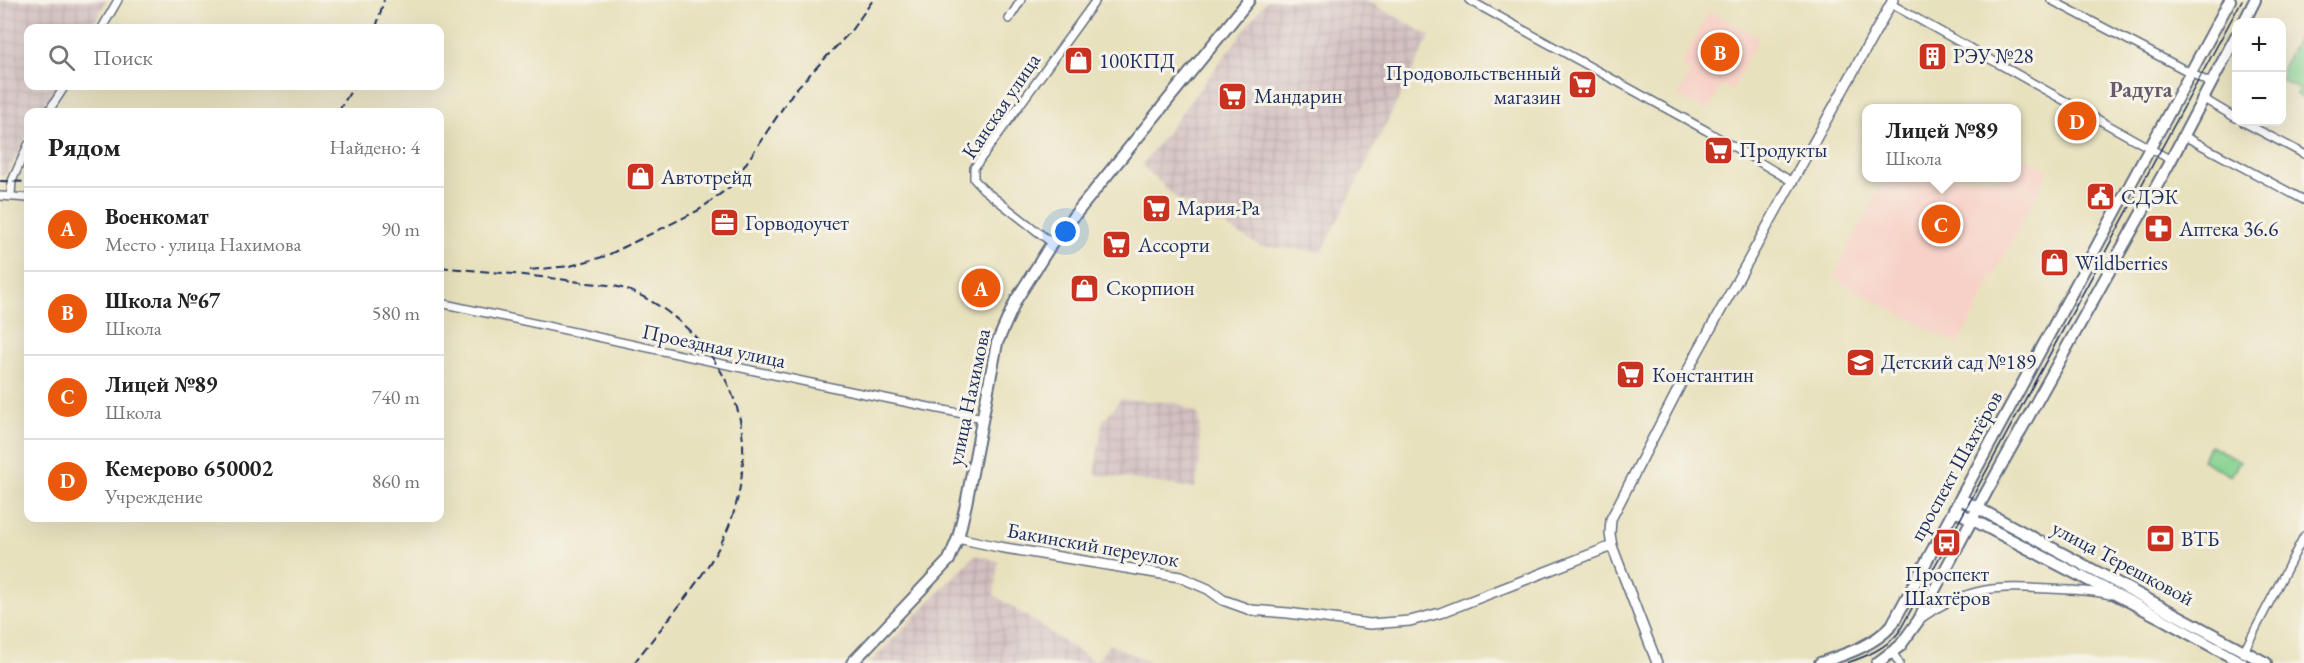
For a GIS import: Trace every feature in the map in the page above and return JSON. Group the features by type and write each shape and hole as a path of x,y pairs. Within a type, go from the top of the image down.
{"main road":[{"name":"улица Нахимова","path":"852,663 949,560 958,537 997,343 1016,300 1052,243 1249,0"},
{"name":"проспект Шахтёров","path":"1820,663 1867,645 1883,635 1892,625 2230,0"},
{"path":"2246,18 2255,0"},
{"name":"проспект Шахтёров","path":"1877,663 1893,653 1909,636 1918,621 2171,160 2232,44"},
{"name":"улица Терешковой","path":"1960,499 2264,662"},
{"name":"улица Терешковой","path":"1954,510 2240,662"}],"street":[{"path":"104,24 118,0"},
{"path":"1010,19 1021,0"},
{"name":"Канская улица","path":"1052,243 983,189 974,179 974,168 1096,0"},
{"path":"1468,0 1657,102 1793,182"},
{"path":"2050,0 2212,84"},
{"path":"1657,663 1612,546 1610,527 1616,510 1697,353 1892,2 2171,160"},
{"path":"51,108 62,90"},
{"path":"2204,99 2232,116"},
{"path":"2251,126 2304,153"},
{"path":"2184,136 2304,200"},
{"path":"11,195 12,180 24,154"},
{"path":"0,196 24,197"},
{"name":"Проездная улица","path":"444,304 983,418"},
{"path":"2240,662 2244,650 2304,536"},
{"name":"Бакинский переулок","path":"958,537 999,547 1180,577 1208,590 1222,600 1251,610 1288,612 1370,624 1410,621 1440,614 1612,546"},
{"path":"1918,621 1949,600 1994,588 2078,590 2122,598"},
{"path":"1893,653 1899,663"}],"shaded area":[{"path":"0,0 107,0 93,24 24,24 24,90 55,90 43,108 24,108 24,142 5,175 0,175"},
{"path":"1267,0 1366,0 1430,36 1322,252 1260,246 1176,198 1142,165"},
{"path":"1709,11 1759,37 1732,90 1722,85 1708,111 1678,96 1691,72 1681,66"},
{"path":"2021,156 2049,170 1958,345 1833,278 1883,182 2021,182"},
{"path":"1121,399 1177,403 1199,415 1200,462 1195,488 1095,474 1102,422"},
{"path":"975,555 998,561 994,595 1096,663 870,663"},
{"path":"1109,644 1151,663 1096,663"}],"green space":[{"path":"2304,26 2304,99 2296,95 2299,89 2286,82 2286,61"},
{"path":"2210,445 2240,461 2231,476 2202,460"}],"tram line":[{"path":"1847,663 1869,655 1899,632 2242,0"}],"railway":[{"path":"377,24 384,0"},
{"path":"530,270 570,266 606,256 699,210 731,186 794,91 850,32 873,0"},
{"path":"340,108 352,90"},
{"path":"0,181 24,182"},
{"path":"444,267 545,277 625,289 646,298 684,325 715,361 727,382 735,403 743,438 741,480 731,521 717,550 696,584 634,663"}],"place":[{"name":"Школа №67","path":"1720,52"},
{"name":"РЭУ №28","path":"1932,56"},
{"name":"100КПД","path":"1078,61"},
{"name":"Продовольственный магазин","path":"1582,85"},
{"name":"Мандарин","path":"1233,96"},
{"name":"Кемерово 650002","path":"2077,121"},
{"name":"Продукты","path":"1718,150"},
{"name":"Автотрейд","path":"640,177"},
{"name":"СДЭК","path":"2100,197"},
{"name":"Мария-Ра","path":"1156,208"},
{"name":"Горводоучет","path":"724,223"},
{"name":"Лицей №89","path":"1941,224"},
{"name":"Аптека 36.6","path":"2158,229"},
{"name":"Ассорти","path":"1117,245"},
{"name":"Wildberries","path":"2054,263"},
{"name":"Военкомат","path":"981,288"},
{"name":"Скорпион","path":"1085,288"},
{"name":"Детский сад №189","path":"1860,362"},
{"name":"Константин","path":"1631,375"},
{"name":"ВТБ","path":"2160,539"},
{"name":"Проспект Шахтёров","path":"1947,543"}],"district":[{"name":"Радуга","path":"2141,89"}]}
